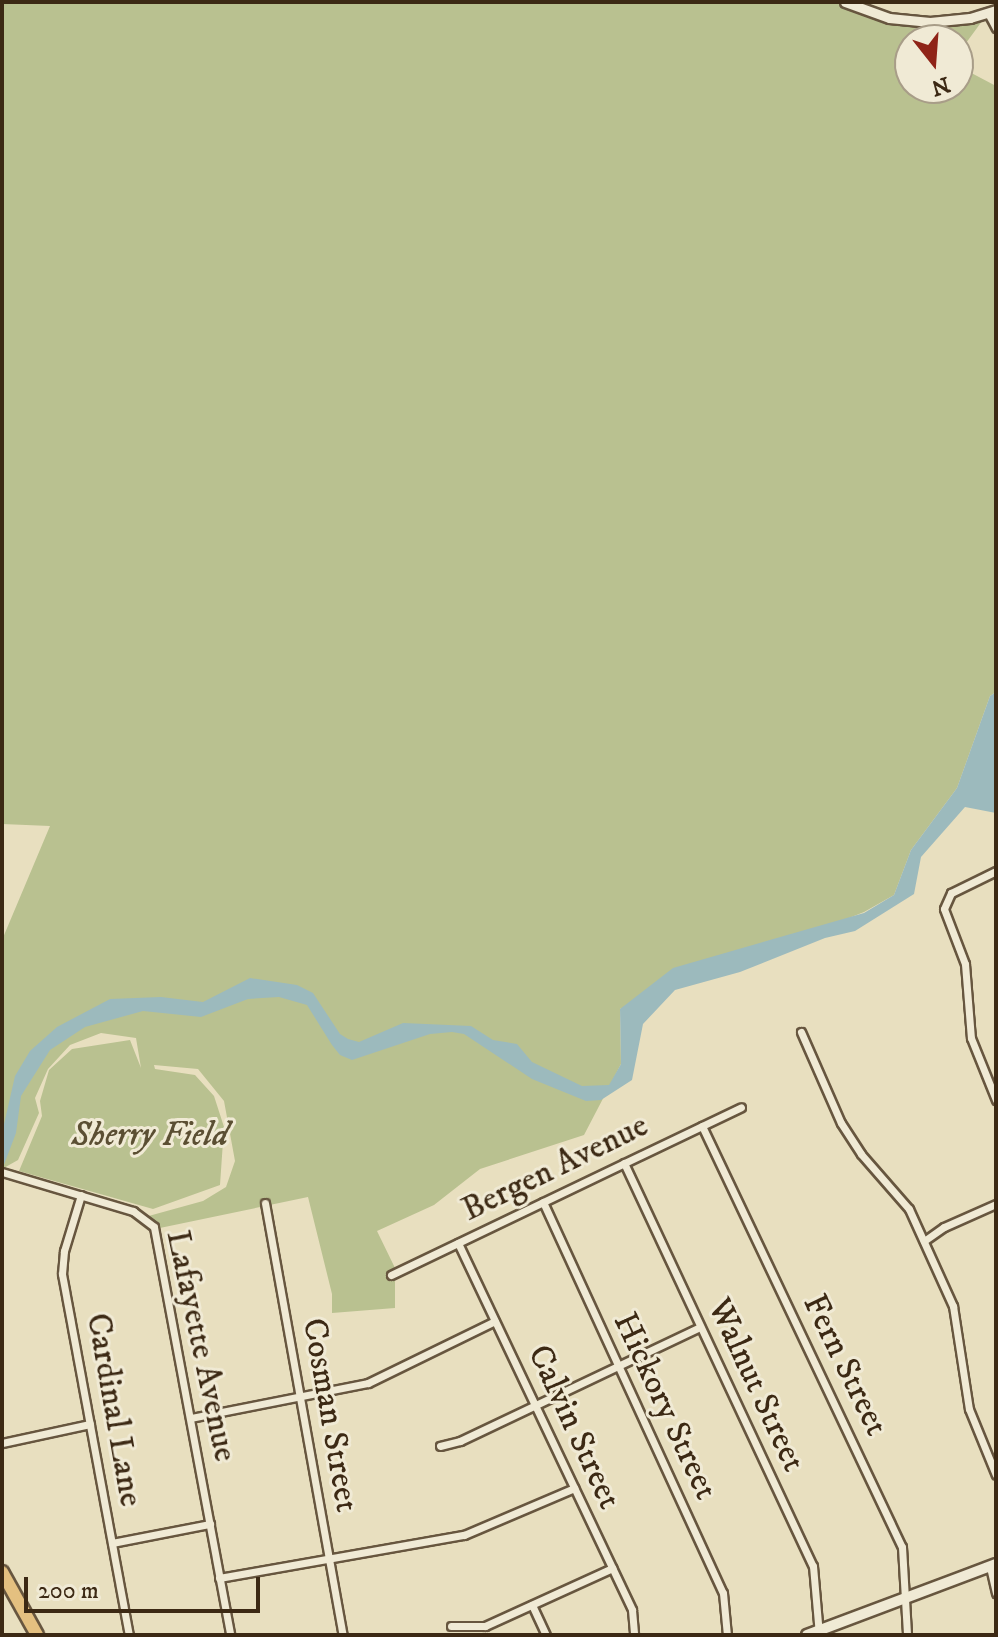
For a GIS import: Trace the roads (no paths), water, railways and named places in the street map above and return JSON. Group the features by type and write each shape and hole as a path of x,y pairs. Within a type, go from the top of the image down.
{"main road":[{"path":"807,1635 993,1566"},
{"path":"2,1572 37,1635"}],"street":[{"path":"845,2 870,12 909,21 950,21 992,12 996,28"},
{"path":"996,871 951,893 944,909 965,964 971,1038 996,1100"},
{"path":"801,1032 846,1131 861,1154 899,1194 953,1306 969,1409 996,1475"},
{"name":"Bergen Avenue","path":"391,1275 741,1107"},
{"name":"Fern Street","path":"702,1126 902,1547 907,1635"},
{"name":"Walnut Street","path":"624,1163 813,1566 819,1633"},
{"name":"Lafayette Avenue","path":"3,1172 138,1212 154,1227 230,1635"},
{"name":"Cardinal Lane","path":"81,1195 64,1251 62,1274 129,1635"},
{"name":"Hickory Street","path":"543,1202 723,1593 727,1635"},
{"name":"Cosman Street","path":"265,1203 343,1635"},
{"path":"924,1241 952,1223 996,1204"},
{"name":"Calvin Street","path":"458,1243 632,1610 634,1635"},
{"path":"191,1418 343,1390 392,1374 495,1321"},
{"path":"440,1446 700,1327"},
{"path":"2,1443 90,1424"},
{"path":"219,1578 464,1535 574,1488"},
{"path":"112,1543 210,1524"},
{"path":"993,1566 996,1593"},
{"path":"451,1626 485,1626 612,1568"},
{"path":"532,1605 546,1635"}],"water":[{"path":"996,692 996,813 965,807 921,857 914,894 855,931 825,938 740,972 675,990 643,1024 632,1080 601,1100 586,1101 532,1079 464,1034 452,1032 430,1034 352,1060 340,1055 307,1005 279,997 248,999 201,1017 143,1011 85,1027 50,1050 21,1096 16,1133 2,1170 2,1133 15,1076 30,1051 57,1027 110,999 161,997 203,1002 250,978 297,985 313,993 340,1034 348,1039 359,1042 403,1023 471,1026 493,1040 517,1044 532,1062 582,1086 609,1085 621,1064 620,1009 673,968 864,913 894,895 911,850 957,788 990,696"}],"park label":[{"name":"Sherry Field","path":"150,1136"}]}
